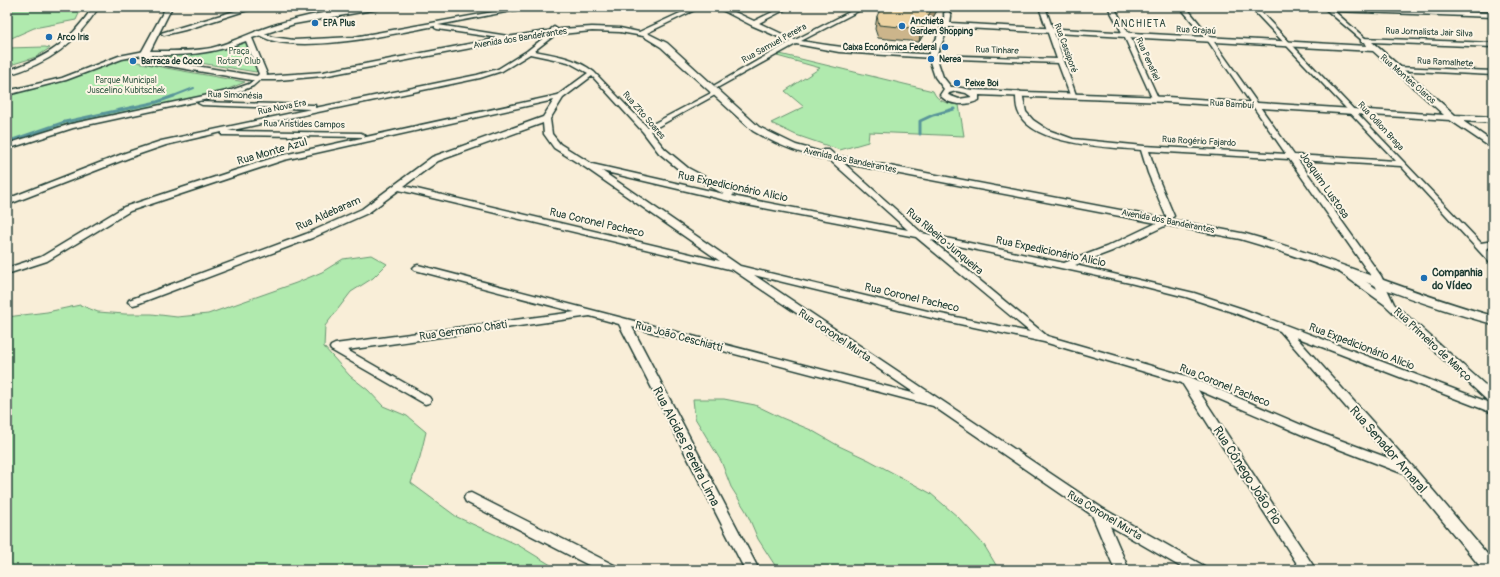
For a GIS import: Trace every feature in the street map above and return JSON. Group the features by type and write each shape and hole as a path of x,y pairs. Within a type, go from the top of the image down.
{"street":[{"path":"7,73 38,62 62,48 82,29 96,7"},
{"path":"145,53 169,7"},
{"path":"155,53 174,7"},
{"path":"160,40 183,29 254,7"},
{"path":"7,93 64,79 121,57 145,53 205,51 219,48 258,32 306,20 378,7"},
{"path":"443,7 453,8"},
{"path":"258,32 270,39 294,42 354,39 529,7"},
{"path":"649,31 698,7"},
{"name":"Rua Tinhare","path":"719,7 753,24 795,42 833,49 864,53 1062,61"},
{"path":"753,24 787,7"},
{"name":"Rua Samuel Pereira","path":"646,130 795,42 863,7"},
{"name":"Rua Cassiporé","path":"1042,7 1073,95"},
{"name":"Rua Penafiel","path":"1111,7 1127,36 1155,98"},
{"name":"Joaquim Lustosa","path":"1183,7 1210,40 1378,280"},
{"name":"Rua Odilon Braga","path":"1253,7 1354,112 1493,261"},
{"path":"1327,8 1493,15"},
{"name":"Rua Montes Claros","path":"1327,8 1453,118 1493,146"},
{"path":"948,10 944,33 940,36 932,56 939,76 949,90"},
{"path":"940,36 938,33 944,16 948,10"},
{"path":"482,12 494,13"},
{"name":"Rua Grajaú","path":"945,25 1374,49"},
{"path":"428,26 506,37"},
{"path":"164,32 183,29"},
{"name":"Avenida dos Bandeirantes","path":"155,53 162,58 261,76 316,72 506,37 554,30 596,29 649,31 674,46 716,89 760,124 792,142 829,155 1264,236 1446,307 1493,320"},
{"name":"Avenida dos Bandeirantes","path":"145,53 146,57 150,60 236,76 294,77 323,74 554,30"},
{"name":"Rua Nova Era","path":"7,202 128,155 164,143 478,77 500,70 529,52 554,30"},
{"path":"7,148 71,126 234,92 251,85 261,76 248,37"},
{"path":"493,42 506,37"},
{"name":"Rua Jornalista Jair Silva","path":"1364,40 1493,45"},
{"name":"Rua Zito Soares","path":"529,52 563,57 583,65 646,130 662,151 685,170 742,201"},
{"name":"Rua Ramalhete","path":"1396,69 1493,73"},
{"path":"546,119 560,97 592,73"},
{"path":"939,76 960,89"},
{"path":"960,89 949,90 945,93 946,97 962,102 971,101 976,98 972,92"},
{"name":"Rua Bambuí","path":"960,89 972,92 1155,98 1257,106 1493,120"},
{"name":"Rua Rogério Fajardo","path":"1019,93 1022,112 1030,122 1045,132 1072,141 1144,148 1403,164"},
{"name":"Rua Monte Azul","path":"7,271 44,259 127,209 282,158 560,97"},
{"name":"Rua Simonésia","path":"188,102 328,108"},
{"name":"Rua Coronel Murta","path":"546,119 548,134 557,146 589,166 733,266 1097,512 1199,570"},
{"name":"Rua Aldebaram","path":"133,302 309,236 337,224 365,211 435,159 546,119"},
{"name":"Rua Aristides Campos","path":"206,133 377,136"},
{"path":"1064,266 1109,249 1169,218 1144,148"},
{"name":"Rua Ribeiro Junqueira","path":"829,155 919,235 1045,339"},
{"name":"Rua Expedicionário Alicio","path":"589,166 742,201 919,235 1131,280 1190,295 1239,311 1493,409"},
{"name":"Rua Coronel Pacheco","path":"397,187 733,266 936,316 1045,339 1186,380 1309,433 1409,471"},
{"name":"Avenida dos Bandeirantes","path":"1169,218 1258,240 1342,270 1493,314"},
{"path":"1478,246 1493,244"},
{"name":"Rua João Ceschiatti","path":"418,268 939,404"},
{"name":"Rua Primeiro de Março","path":"1342,270 1370,288 1390,305 1493,399"},
{"name":"Rua Primeiro de Março","path":"1378,280 1390,305"},
{"name":"Rua Germano Chati","path":"426,400 335,348 592,313"},
{"name":"Rua Alcides Pereira Lima","path":"623,321 752,570"},
{"name":"Rua Senador Amaral","path":"1284,329 1409,471 1492,570"},
{"name":"Rua Cônego João Pio","path":"1186,380 1309,570"},
{"path":"471,498 611,570"},
{"path":"1097,512 1122,570"}],"green space":[{"path":"7,7 82,7 76,20 34,28 7,40"},
{"name":"Praça Rotary Club","path":"246,41 258,70 256,72 169,58 163,55 211,51"},
{"path":"7,48 50,48 36,57 7,66"},
{"path":"780,54 933,91 941,100 947,103 959,105 964,136 869,132 868,142 840,150 796,135 771,123 804,107 785,91 820,68 777,56"},
{"name":"Parque Municipal Juscelino Kubitschek","path":"123,59 245,82 219,93 70,123 7,144 7,95 70,79"},
{"path":"371,255 387,264 373,278 351,292 325,326 324,347 350,376 368,390 383,406 407,416 426,432 420,457 411,483 457,517 518,545 559,570 7,570 7,317 47,312 80,305 98,312 125,314 152,314 177,317 208,314 296,283 322,272 343,259"},
{"path":"693,399 724,399 755,405 811,430 930,493 958,517 984,545 999,570 778,570 758,539 746,511 731,487 721,461 695,418"}],"building":[{"path":"887,7 933,7 921,29 879,25 877,16 880,10"}],"waterway":[{"path":"171,97 194,88"},
{"path":"7,142 65,122 157,102 174,96"},
{"path":"920,134 920,121 933,115 954,109"}],"place":[{"name":"EPA Plus","path":"315,23"},
{"name":"Anchieta Garden Shopping","path":"902,26"},
{"name":"Arco Iris","path":"49,37"},
{"name":"Caixa Econômica Federal","path":"945,47"},
{"name":"Nerea","path":"931,59"},
{"name":"Barraca de Coco","path":"133,61"},
{"name":"Peixe Boi","path":"957,83"},
{"name":"Companhia do Vídeo","path":"1424,278"}],"district":[{"name":"ANCHIETA","path":"1140,23"}]}
